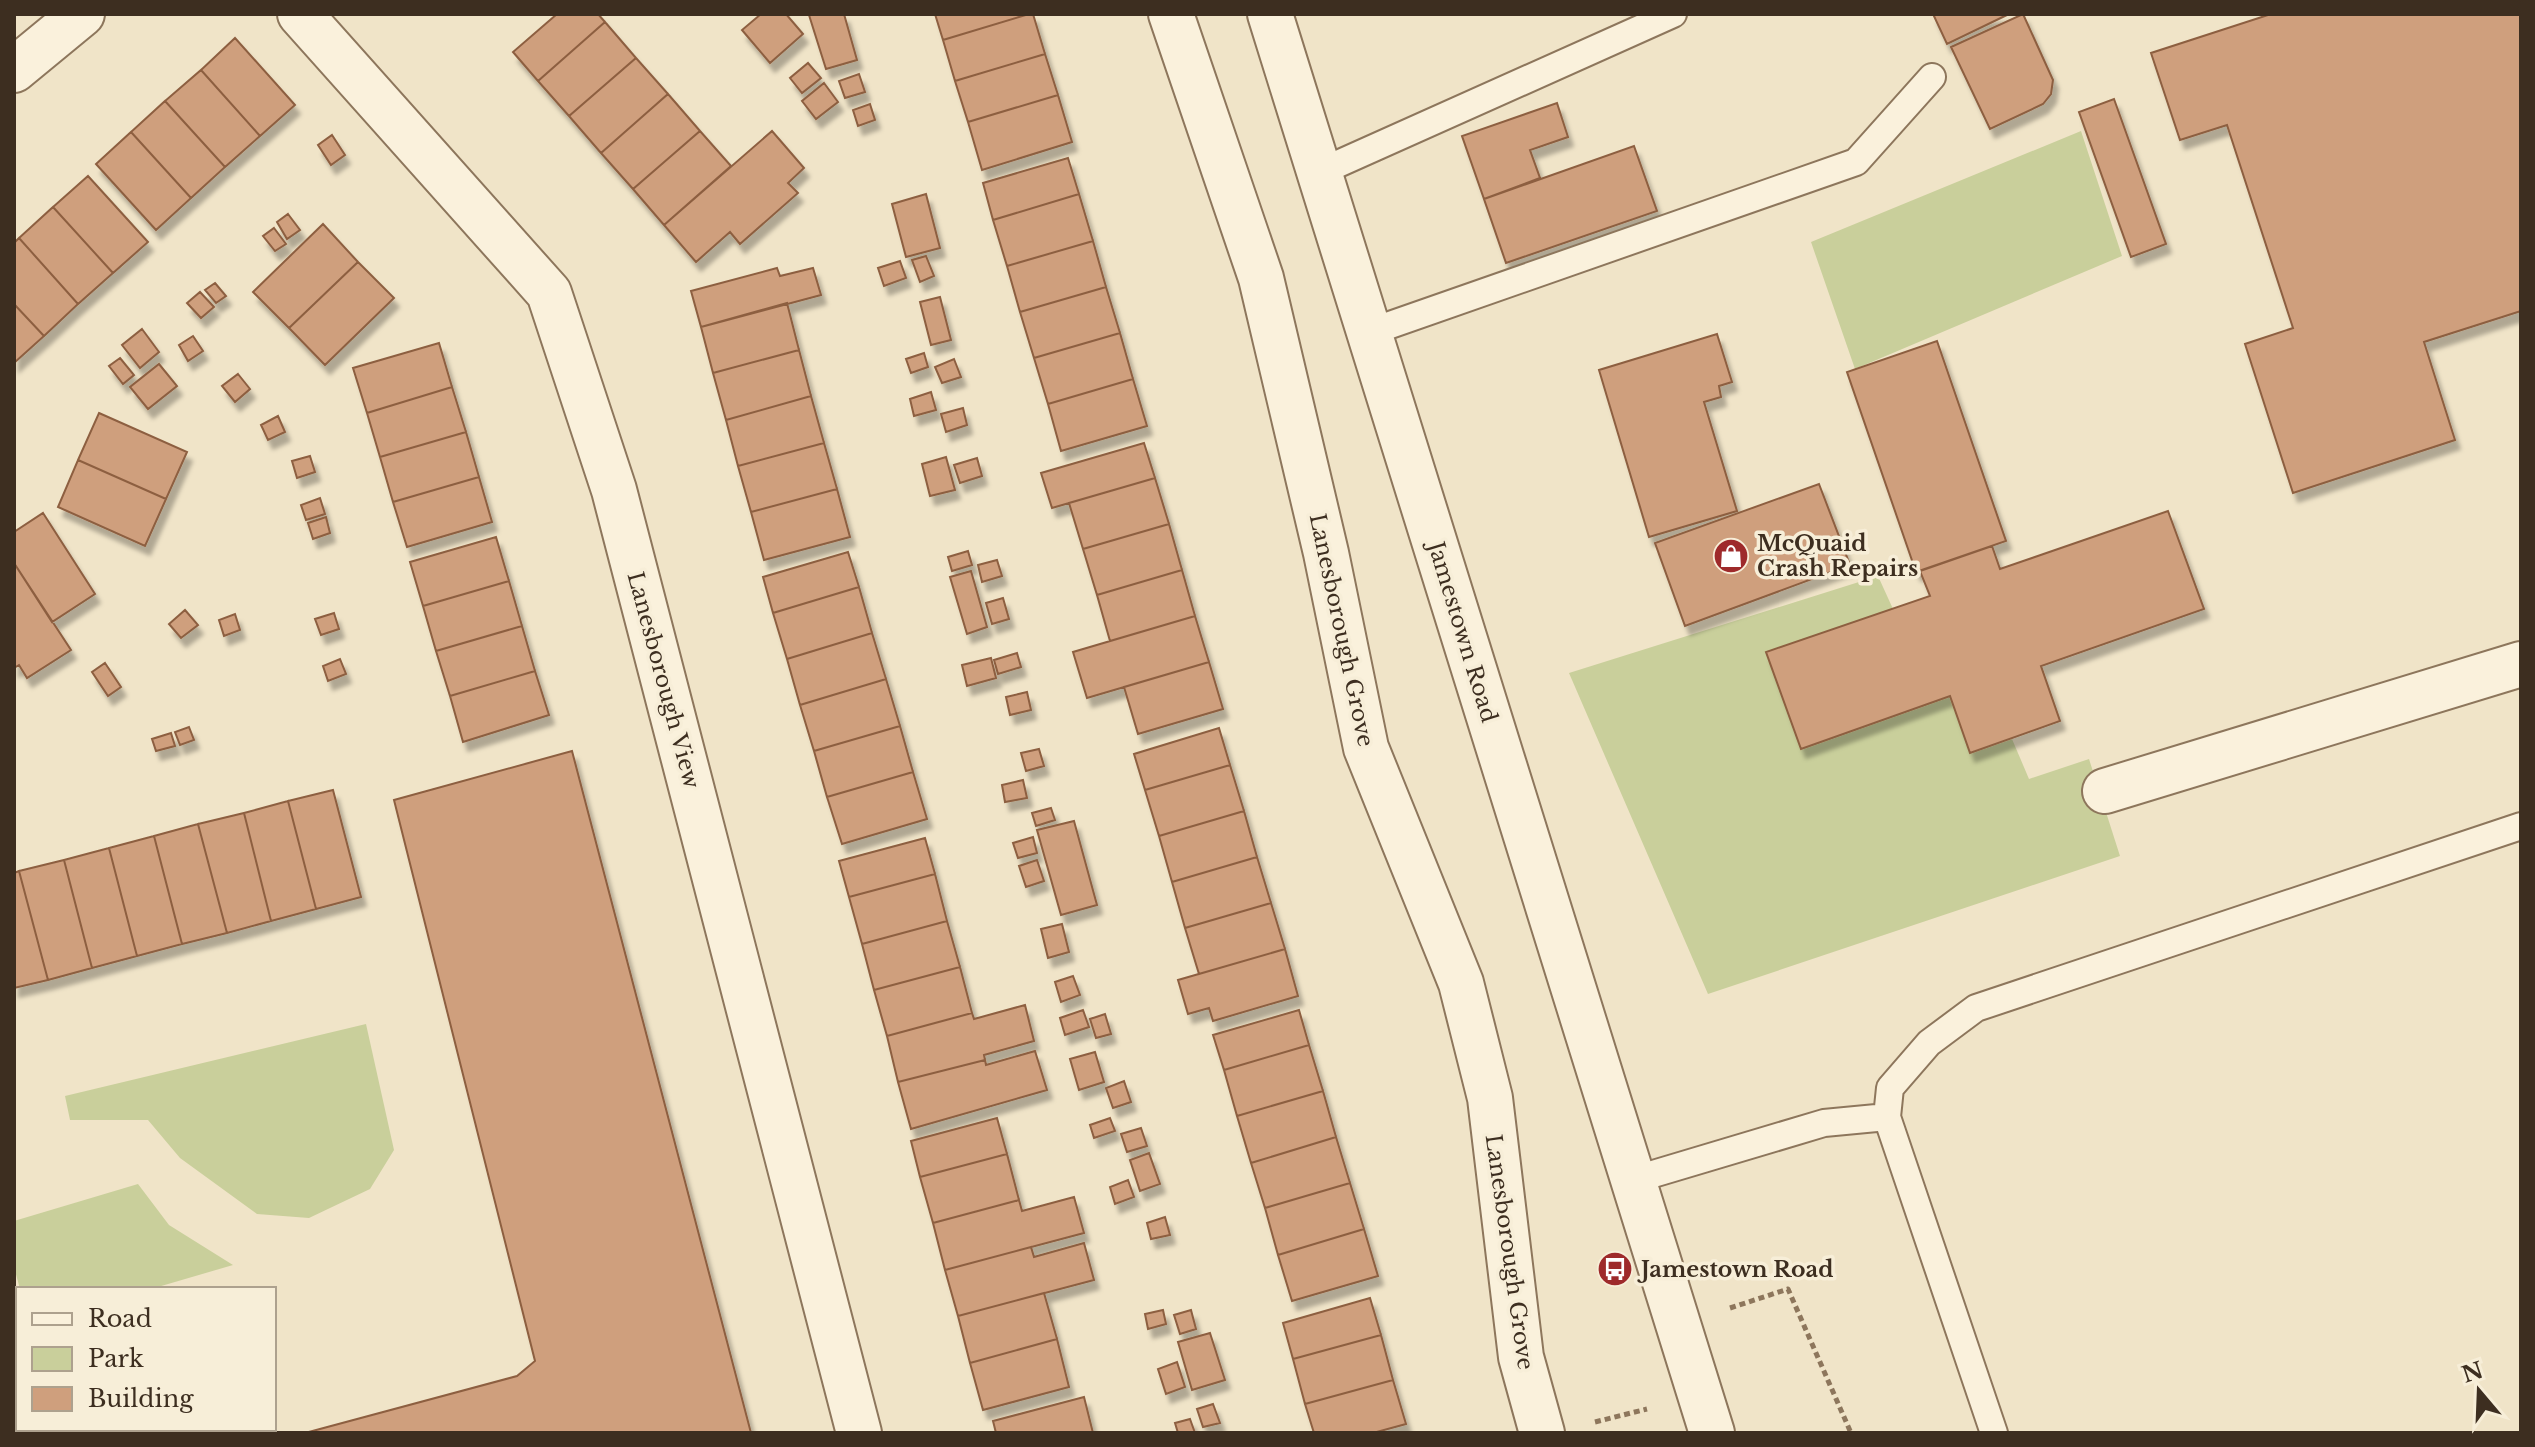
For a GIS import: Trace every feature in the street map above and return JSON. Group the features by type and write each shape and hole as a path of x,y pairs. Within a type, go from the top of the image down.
{"street":[{"path":"14,70 82,14"},
{"name":"Lanesborough View","path":"300,14 549,293 614,490 859,1433"},
{"name":"Lanesborough Grove","path":"1171,14 1261,278 1326,553 1366,748 1461,983 1490,1098 1521,1357 1562,1429"},
{"name":"Jamestown Road","path":"1270,14 1706,1414"},
{"path":"2105,791 2521,664"}],"lane":[{"path":"1320,172 1673,14"},
{"path":"1370,332 1856,162 1932,77"},
{"path":"1994,1433 1887,1117 1890,1088 1929,1043 1976,1008 2521,826"},
{"path":"1633,1180 1824,1123 1887,1117"}],"path":[{"path":"1721,1310 1788,1289 1851,1433"},
{"path":"1562,1429 1706,1414"}],"green space":[{"path":"2081,131 2122,256 1855,369 1811,242"},
{"path":"1878,576 1893,609 1766,652 1801,749 1950,696 1970,753 2012,739 2029,779 2089,759 2120,856 1708,994 1569,673"},
{"path":"366,1024 394,1150 370,1189 309,1218 257,1214 180,1158 148,1120 70,1120 65,1096"},
{"path":"138,1184 169,1225 233,1265 158,1287 19,1287 14,1267 14,1221"}],"building":[{"path":"557,14 598,14 605,22 538,81 513,52"},
{"path":"761,14 786,14 803,34 770,63 742,30"},
{"path":"844,14 857,60 826,69 809,15"},
{"path":"935,14 1029,14 943,40"},
{"path":"1033,14 1045,54 955,81 943,40"},
{"path":"1933,14 2009,14 1947,44"},
{"path":"2023,14 2053,80 2051,94 2043,104 1990,129 1951,47"},
{"path":"2271,14 2521,14 2521,311 2424,342 2455,440 2293,493 2245,344 2293,328 2227,125 2180,140 2151,53"},
{"path":"605,22 636,58 569,116 538,81"},
{"path":"235,38 295,105 260,136 201,70"},
{"path":"1045,54 1058,95 968,122 955,81"},
{"path":"636,58 668,94 601,153 569,116"},
{"path":"808,63 821,78 802,93 790,78"},
{"path":"201,70 260,136 225,167 165,101"},
{"path":"859,74 865,92 845,98 839,81"},
{"path":"824,83 838,102 816,119 802,101"},
{"path":"668,94 700,131 633,189 601,153"},
{"path":"1058,95 1072,142 982,170 968,122"},
{"path":"2114,99 2166,244 2131,257 2079,112"},
{"path":"165,101 225,167 191,198 131,132"},
{"path":"1557,103 1568,137 1530,150 1540,178 1484,199 1462,136"},
{"path":"870,104 875,120 858,126 853,110"},
{"path":"700,131 731,166 664,225 633,189"},
{"path":"772,131 804,168 788,183 798,193 740,244 730,232 696,262 664,225"},
{"path":"131,132 191,198 156,230 96,164"},
{"path":"332,135 345,155 331,165 318,145"},
{"path":"1634,146 1657,211 1506,263 1484,199"},
{"path":"1068,158 1079,194 993,220 983,183"},
{"path":"88,176 148,242 113,273 53,207"},
{"path":"926,194 940,248 906,257 892,204"},
{"path":"1079,194 1093,241 1007,266 993,220"},
{"path":"53,207 113,273 78,304 19,238"},
{"path":"288,214 300,230 287,239 277,222"},
{"path":"323,224 358,262 289,328 253,292"},
{"path":"274,228 286,244 275,251 263,236"},
{"path":"19,238 78,304 44,336 14,304 14,243"},
{"path":"1093,241 1106,287 1020,312 1007,266"},
{"path":"926,256 934,276 920,282 912,260"},
{"path":"900,261 906,278 884,286 878,268"},
{"path":"358,262 394,298 325,365 289,328"},
{"path":"777,268 780,276 813,268 821,295 701,327 691,291"},
{"path":"215,283 226,296 216,303 205,290"},
{"path":"1106,287 1120,333 1034,358 1020,312"},
{"path":"200,292 214,307 201,318 187,303"},
{"path":"940,297 951,340 931,345 920,302"},
{"path":"787,303 799,350 713,373 701,327"},
{"path":"14,304 44,336 14,363"},
{"path":"142,329 159,352 140,368 122,345"},
{"path":"1120,333 1133,379 1048,404 1034,358"},
{"path":"1717,334 1732,382 1719,386 1721,397 1704,402 1737,511 1649,537 1599,370"},
{"path":"193,336 203,351 188,361 179,345"},
{"path":"1937,341 2006,541 1916,572 1847,372"},
{"path":"439,343 452,387 367,413 353,368"},
{"path":"799,350 811,396 726,420 713,373"},
{"path":"924,353 928,367 911,373 906,359"},
{"path":"120,358 134,375 123,384 109,366"},
{"path":"954,359 961,377 942,383 935,367"},
{"path":"159,364 177,386 148,409 130,387"},
{"path":"238,374 250,389 235,402 222,386"},
{"path":"1133,379 1147,426 1061,451 1048,404"},
{"path":"452,387 466,432 380,457 367,413"},
{"path":"931,392 936,410 914,416 910,399"},
{"path":"811,396 824,443 738,466 726,420"},
{"path":"963,408 967,425 946,432 941,414"},
{"path":"99,413 187,452 166,499 78,460"},
{"path":"278,416 285,432 268,440 261,425"},
{"path":"466,432 479,477 393,502 380,457"},
{"path":"824,443 837,489 751,512 738,466"},
{"path":"1144,443 1155,478 1052,508 1041,473"},
{"path":"310,456 315,472 297,478 292,461"},
{"path":"946,457 955,490 930,496 922,464"},
{"path":"977,458 982,476 960,483 954,465"},
{"path":"78,460 166,499 145,546 58,507"},
{"path":"479,477 492,522 407,547 393,502"},
{"path":"1155,478 1169,524 1083,549 1069,503"},
{"path":"1819,484 1850,565 1685,626 1655,543"},
{"path":"837,489 850,537 764,560 751,512"},
{"path":"320,498 325,514 306,520 301,505"},
{"path":"2168,511 2204,609 2041,666 2060,721 1970,753 1950,696 1801,749 1766,652 1930,596 1920,571 1992,546 2000,569"},
{"path":"43,513 95,594 52,622 14,563 14,532"},
{"path":"326,517 330,533 313,539 308,523"},
{"path":"1169,524 1182,570 1097,595 1083,549"},
{"path":"496,537 509,581 423,606 410,562"},
{"path":"968,551 972,565 952,571 948,557"},
{"path":"848,552 859,587 773,613 763,577"},
{"path":"997,560 1002,576 982,582 978,565"},
{"path":"14,563 71,650 27,678 19,665 14,668"},
{"path":"1182,570 1195,616 1110,641 1097,595"},
{"path":"971,571 987,627 967,634 950,577"},
{"path":"509,581 522,626 436,651 423,606"},
{"path":"859,587 872,633 787,659 773,613"},
{"path":"1003,598 1009,619 992,624 986,603"},
{"path":"185,610 198,625 181,638 169,624"},
{"path":"334,613 339,629 321,635 315,619"},
{"path":"235,614 240,630 224,636 219,620"},
{"path":"1195,616 1209,662 1087,698 1073,652"},
{"path":"522,626 535,671 450,696 436,651"},
{"path":"872,633 886,679 800,705 787,659"},
{"path":"1017,653 1021,667 998,674 994,660"},
{"path":"991,658 996,678 967,686 962,665"},
{"path":"340,659 346,674 328,681 323,666"},
{"path":"1209,662 1223,709 1138,734 1124,687"},
{"path":"105,663 121,687 108,696 92,672"},
{"path":"535,671 549,715 463,742 450,696"},
{"path":"886,679 900,726 814,751 800,705"},
{"path":"1027,692 1031,710 1010,715 1006,697"},
{"path":"900,726 913,772 827,797 814,751"},
{"path":"189,727 194,740 180,745 175,732"},
{"path":"1219,728 1230,765 1145,790 1134,754"},
{"path":"171,733 175,746 156,751 152,739"},
{"path":"1039,749 1044,766 1026,771 1021,753"},
{"path":"572,751 751,1433 305,1433 517,1376 535,1361 394,800"},
{"path":"1230,765 1244,811 1159,836 1145,790"},
{"path":"913,772 927,819 842,844 827,797"},
{"path":"1023,780 1027,798 1005,802 1002,785"},
{"path":"333,790 361,897 316,909 288,801"},
{"path":"288,801 316,909 271,921 244,813"},
{"path":"1051,808 1055,820 1036,826 1032,813"},
{"path":"1244,811 1257,857 1172,882 1159,836"},
{"path":"244,813 271,921 227,933 198,824"},
{"path":"1074,821 1097,905 1061,915 1037,830"},
{"path":"198,824 227,933 182,944 154,836"},
{"path":"154,836 182,944 137,956 109,848"},
{"path":"1033,837 1037,853 1018,858 1013,843"},
{"path":"925,838 935,874 849,897 839,861"},
{"path":"109,848 137,956 92,968 64,860"},
{"path":"1257,857 1271,903 1185,928 1172,882"},
{"path":"64,860 92,968 48,980 19,871"},
{"path":"1037,860 1044,881 1026,887 1019,866"},
{"path":"19,871 48,980 14,988 14,873"},
{"path":"935,874 947,921 862,944 849,897"},
{"path":"1271,903 1285,949 1199,974 1185,928"},
{"path":"947,921 960,967 874,990 862,944"},
{"path":"1062,924 1069,952 1048,958 1041,929"},
{"path":"1285,949 1298,996 1213,1021 1209,1008 1188,1014 1178,980"},
{"path":"960,967 972,1013 887,1036 874,990"},
{"path":"1073,976 1080,995 1061,1002 1055,982"},
{"path":"1025,1005 1034,1041 984,1055 985,1060 898,1082 887,1036 972,1013 974,1019"},
{"path":"1083,1010 1089,1027 1065,1035 1060,1018"},
{"path":"1299,1010 1309,1045 1224,1070 1213,1035"},
{"path":"1105,1014 1111,1034 1096,1038 1090,1019"},
{"path":"1309,1045 1323,1091 1237,1116 1224,1070"},
{"path":"1035,1051 1047,1090 911,1129 898,1082 985,1060 986,1065"},
{"path":"1095,1052 1104,1082 1079,1090 1070,1059"},
{"path":"1124,1081 1131,1102 1113,1108 1106,1088"},
{"path":"1323,1091 1336,1137 1251,1163 1237,1116"},
{"path":"997,1118 1007,1154 920,1177 911,1141"},
{"path":"1110,1118 1115,1131 1094,1138 1090,1125"},
{"path":"1141,1128 1147,1146 1127,1152 1121,1134"},
{"path":"1336,1137 1350,1183 1265,1208 1251,1163"},
{"path":"1149,1153 1160,1184 1140,1191 1130,1160"},
{"path":"1007,1154 1019,1200 933,1223 920,1177"},
{"path":"1128,1180 1134,1197 1115,1204 1110,1187"},
{"path":"1350,1183 1364,1229 1278,1255 1265,1208"},
{"path":"1074,1197 1084,1233 945,1270 933,1223 1019,1200 1022,1211"},
{"path":"1165,1217 1170,1235 1151,1239 1147,1223"},
{"path":"1364,1229 1378,1276 1292,1301 1278,1255"},
{"path":"1084,1243 1094,1280 958,1316 945,1270 1031,1247 1034,1257"},
{"path":"1044,1293 1057,1339 970,1363 958,1316"},
{"path":"1370,1298 1381,1335 1293,1359 1283,1323"},
{"path":"1163,1310 1166,1324 1148,1329 1145,1314"},
{"path":"1191,1310 1196,1329 1180,1334 1174,1315"},
{"path":"1210,1333 1225,1380 1192,1390 1178,1342"},
{"path":"1381,1335 1393,1380 1305,1404 1293,1359"},
{"path":"1057,1339 1069,1387 983,1410 970,1363"},
{"path":"1177,1362 1185,1387 1166,1394 1158,1369"},
{"path":"1393,1380 1406,1424 1373,1433 1314,1433 1305,1404"},
{"path":"1084,1397 1093,1433 996,1433 993,1421"},
{"path":"1213,1404 1220,1423 1203,1427 1197,1409"},
{"path":"1190,1419 1195,1433 1178,1433 1175,1423"}],"place":[{"name":"McQuaid Crash Repairs","path":"1731,556"},
{"name":"Jamestown Road","path":"1615,1269"}]}
